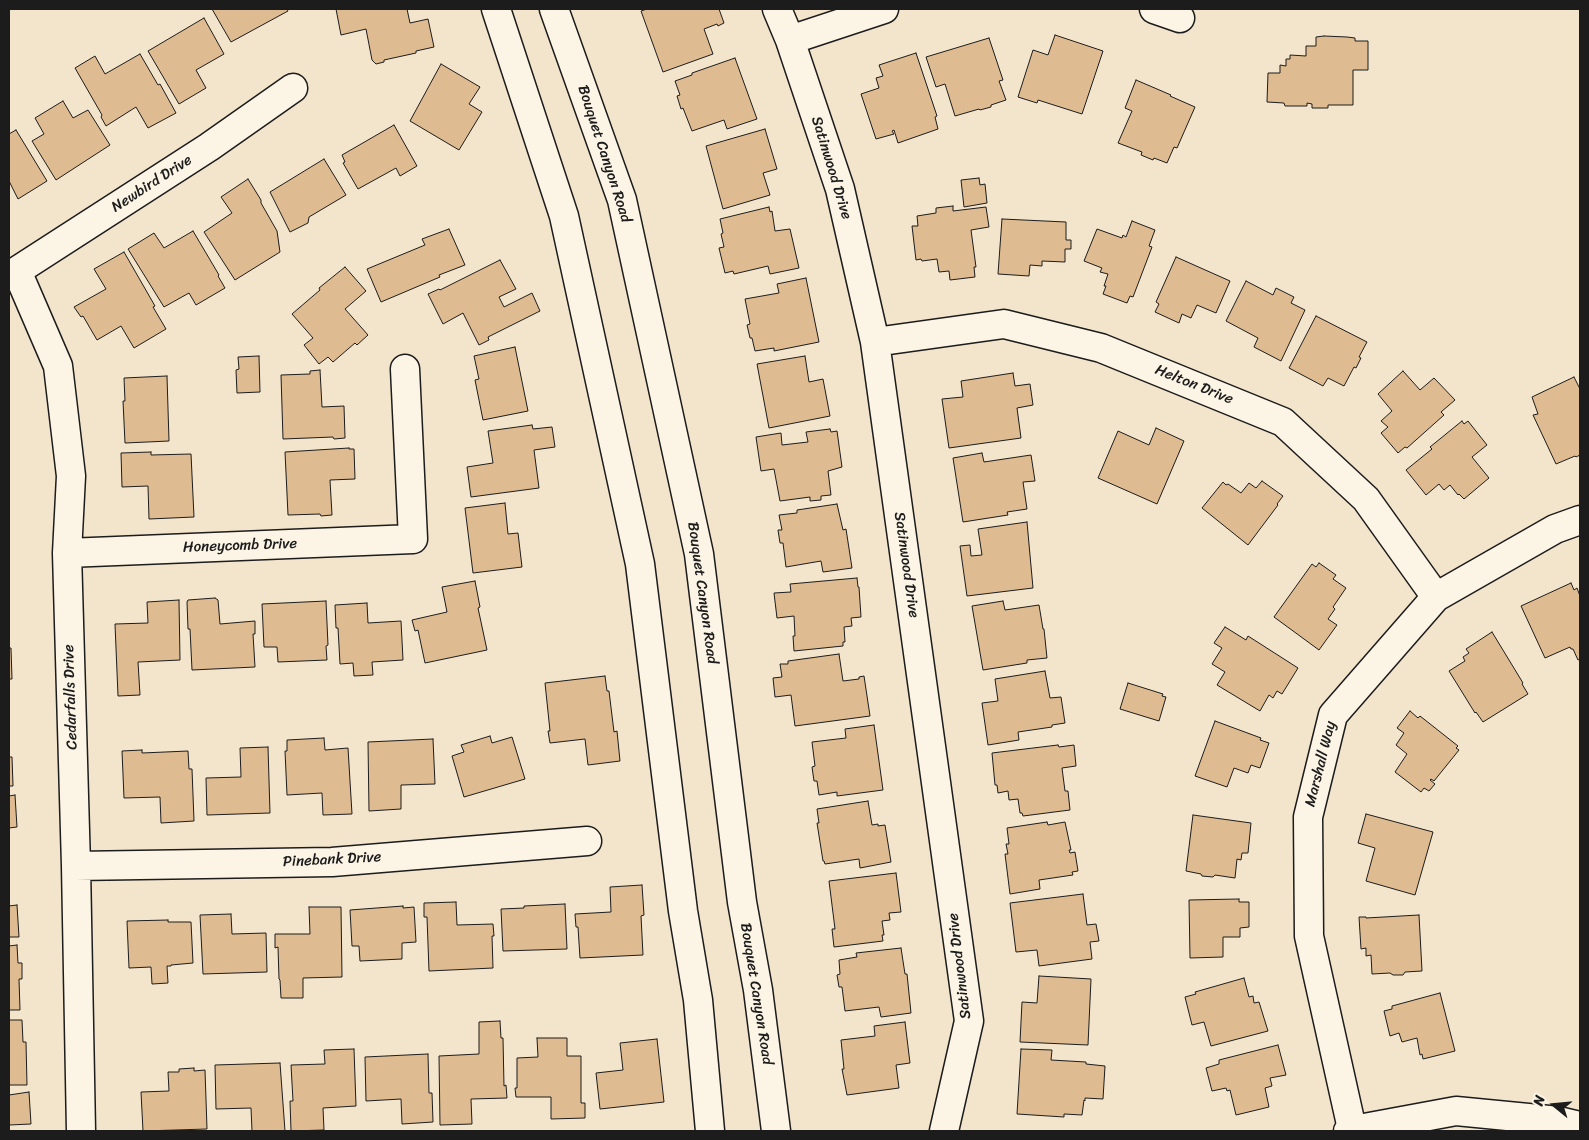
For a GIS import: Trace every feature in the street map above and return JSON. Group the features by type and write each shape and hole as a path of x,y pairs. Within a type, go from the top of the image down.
{"street":[{"path":"496,9 564,216 640,564 683,911 698,1000 710,1131"},
{"name":"Bouquet Canyon Road","path":"554,9 622,200 699,554 742,902 758,990 776,1131"},
{"name":"Satinwood Drive","path":"777,9 790,40 840,189 875,342 969,1021 944,1131"},
{"path":"790,40 884,9"},
{"path":"1154,9 1180,18"},
{"name":"Newbird Drive","path":"13,274 208,147 293,88"},
{"name":"Cedarfalls Drive","path":"13,274 58,366 71,476 67,553 81,1131"},
{"name":"Helton Drive","path":"875,342 1004,324 1101,348 1283,422 1366,500 1436,597"},
{"name":"Honeycomb Drive","path":"67,553 413,539 405,369"},
{"name":"Marshall Way","path":"1350,1130 1308,936 1308,817 1333,715 1436,597 1555,529 1580,520"},
{"name":"Pinebank Drive","path":"76,866 332,862 586,841"},
{"path":"1350,1130 1456,1112 1559,1121 1580,1126"}],"building":[{"path":"212,9 287,9 288,11 231,42"},
{"path":"336,9 407,9 410,23 428,19 434,47 384,60 384,62 376,64 372,60 366,29 341,35"},
{"path":"647,9 719,9 724,23 704,29 713,54 663,72 641,11"},
{"path":"204,18 224,54 196,70 206,88 179,104 148,51"},
{"path":"1055,35 1103,51 1082,114 1038,100 1037,103 1018,97 1033,50 1048,55"},
{"path":"1316,37 1347,37 1355,38 1355,41 1368,41 1368,70 1353,70 1353,105 1328,105 1328,108 1312,108 1312,104 1307,103 1307,106 1285,106 1284,103 1267,102 1268,73 1280,73 1280,65 1286,66 1286,59 1290,59 1290,55 1306,56 1306,46 1316,46"},
{"path":"989,38 1003,80 999,81 1006,100 991,105 991,107 955,116 945,84 936,87 926,57"},
{"path":"916,53 937,116 935,117 938,129 898,143 894,130 892,131 894,134 876,139 861,94 879,88 876,78 883,76 879,65"},
{"path":"140,54 176,113 148,128 136,107 106,126 101,117 102,115 75,68 95,56 105,74"},
{"path":"735,58 757,119 727,129 724,120 692,131 683,108 681,109 677,96 680,95 675,81"},
{"path":"441,64 480,87 469,104 482,112 459,150 410,121"},
{"path":"1136,80 1195,107 1177,148 1174,147 1167,163 1154,158 1153,160 1141,155 1142,152 1118,143 1132,111 1125,108"},
{"path":"63,101 73,118 88,110 110,145 56,180 32,141 44,134 35,118"},
{"path":"394,125 417,166 400,176 396,168 358,189 343,163 345,162 342,155"},
{"path":"765,129 777,169 763,173 770,195 723,209 706,146"},
{"path":"16,130 47,181 18,199 9,181 9,134"},
{"path":"324,159 346,195 309,217 308,223 290,232 270,192"},
{"path":"979,178 980,185 985,184 987,203 964,207 961,180"},
{"path":"248,179 277,231 280,252 235,280 204,232 232,213 221,197"},
{"path":"953,206 953,211 986,207 989,227 971,230 976,267 974,267 975,277 950,280 949,271 939,272 937,259 916,260 912,226 918,226 917,216 936,213 936,208"},
{"path":"769,207 770,212 772,211 775,231 790,229 799,268 770,274 768,266 734,274 733,271 725,273 719,248 724,247 720,219"},
{"path":"1002,219 1066,222 1066,240 1071,240 1071,249 1065,249 1065,262 1042,261 1042,266 1030,265 1029,276 998,274"},
{"path":"1132,221 1155,230 1149,246 1152,247 1133,297 1130,296 1127,303 1103,294 1108,274 1100,272 1102,268 1084,261 1097,229 1122,238 1123,235 1126,237"},
{"path":"449,229 465,265 381,302 367,269 425,245 422,239"},
{"path":"193,231 225,288 196,305 189,293 164,307 128,249 154,233 164,248"},
{"path":"124,252 166,329 134,348 121,326 97,340 83,316 81,317 74,307 106,289 94,269"},
{"path":"1176,257 1230,281 1216,313 1197,305 1191,318 1182,314 1179,323 1155,312 1159,304 1156,302"},
{"path":"500,260 516,289 499,297 504,307 532,293 540,311 488,337 489,340 479,345 463,313 443,324 428,294 440,290"},
{"path":"345,267 366,291 345,309 368,335 357,345 355,343 333,362 328,357 319,364 304,345 313,338 292,314 320,290 319,288"},
{"path":"806,278 819,342 774,351 774,348 755,351 747,325 750,324 745,299 779,293 777,284"},
{"path":"1246,281 1273,295 1276,288 1294,297 1291,303 1305,310 1281,361 1254,347 1258,338 1226,321"},
{"path":"1316,316 1367,342 1359,357 1361,358 1356,368 1354,367 1344,386 1328,378 1323,386 1289,368"},
{"path":"515,347 528,411 483,420 475,380 479,379 474,356"},
{"path":"259,356 260,392 237,393 236,370 239,369 238,357"},
{"path":"805,356 809,382 823,379 830,416 769,428 757,364"},
{"path":"320,370 322,407 344,406 345,438 283,439 281,375 310,374 310,371"},
{"path":"1403,371 1420,390 1434,378 1455,400 1441,412 1444,415 1407,448 1405,447 1398,453 1381,433 1388,427 1381,421 1392,411 1378,394"},
{"path":"1013,373 1015,386 1030,384 1033,405 1017,408 1021,438 949,448 942,399 963,397 961,381"},
{"path":"167,376 169,441 125,443 124,378"},
{"path":"1574,377 1580,389 1580,455 1556,464 1533,415 1538,414 1532,397"},
{"path":"1462,421 1464,424 1468,421 1487,445 1472,457 1489,478 1464,499 1450,485 1444,490 1439,484 1426,495 1406,470 1432,449 1430,447"},
{"path":"532,425 533,429 552,427 555,447 534,450 539,488 471,497 467,467 493,463 488,431"},
{"path":"1156,428 1184,441 1157,504 1098,478 1118,431 1149,445"},
{"path":"830,429 831,432 837,431 842,467 828,471 831,495 821,496 821,500 810,501 810,497 780,501 774,469 761,471 756,437 781,433 782,445 808,442 806,432"},
{"path":"354,449 355,479 330,480 332,515 288,515 285,452"},
{"path":"151,452 151,455 191,454 194,517 149,519 148,486 122,487 121,453"},
{"path":"982,453 984,462 1031,455 1035,481 1023,482 1027,509 1007,512 1008,515 963,522 953,458"},
{"path":"1262,481 1283,496 1248,545 1202,508 1223,482 1241,493 1249,483 1256,488"},
{"path":"505,503 508,534 518,533 522,567 473,573 465,508"},
{"path":"837,504 843,530 846,529 852,568 823,572 821,561 786,567 783,543 780,543 778,530 782,530 779,515 797,513 797,510"},
{"path":"1027,522 1033,588 967,596 960,546 970,545 971,556 982,555 978,529"},
{"path":"1319,563 1336,575 1333,579 1346,588 1333,607 1335,609 1328,619 1337,625 1319,650 1274,617 1312,564 1316,567"},
{"path":"857,578 861,617 851,618 852,626 844,627 845,642 843,642 843,646 794,651 794,616 777,618 774,593 791,592 790,584"},
{"path":"475,581 480,607 478,608 487,650 425,663 418,630 415,631 412,620 447,612 442,587"},
{"path":"1571,583 1574,590 1577,588 1580,596 1580,659 1578,660 1573,649 1570,647 1545,658 1521,606"},
{"path":"215,598 218,600 220,624 255,621 255,634 253,634 255,667 192,670 187,602 188,600"},
{"path":"179,600 180,660 138,662 140,695 118,696 115,624 148,623 147,602"},
{"path":"326,601 327,660 278,662 277,647 264,647 262,604"},
{"path":"1003,601 1005,610 1039,605 1047,658 1027,660 1027,663 983,670 972,606"},
{"path":"367,603 368,623 401,621 403,660 372,662 373,675 354,676 353,663 340,664 335,605"},
{"path":"1225,627 1246,640 1248,636 1298,668 1282,694 1277,691 1273,698 1269,695 1260,711 1217,685 1225,672 1212,664 1222,648 1214,643"},
{"path":"1492,632 1528,694 1483,722 1475,713 1449,671 1465,661 1463,657 1469,653 1466,649"},
{"path":"9,648 11,648 12,679 9,679"},
{"path":"839,654 843,681 859,679 859,677 864,676 870,716 795,726 791,695 775,697 773,678 782,677 780,664 788,664 788,661"},
{"path":"1045,671 1050,698 1061,697 1065,723 1018,732 1019,740 988,745 982,703 998,701 995,679"},
{"path":"605,676 607,691 609,691 614,732 617,731 620,761 588,765 585,739 550,743 545,683"},
{"path":"1128,683 1163,694 1162,696 1166,697 1159,721 1120,709"},
{"path":"1410,711 1418,718 1420,716 1458,746 1456,748 1459,750 1434,781 1430,780 1435,784 1429,791 1424,788 1421,792 1395,772 1407,754 1396,745 1404,733 1397,728"},
{"path":"1215,721 1261,738 1260,740 1269,743 1260,768 1251,765 1248,773 1234,768 1227,787 1195,776"},
{"path":"874,725 883,790 837,796 837,792 819,795 812,767 815,766 812,742 846,738 845,729"},
{"path":"490,736 492,743 512,737 525,779 464,797 452,756 464,752 461,745"},
{"path":"324,738 325,750 348,748 352,814 323,815 322,793 287,795 285,751 287,751 287,740"},
{"path":"433,739 435,784 401,785 401,809 369,811 368,742"},
{"path":"1058,745 1059,747 1074,745 1076,766 1062,768 1065,791 1068,791 1070,810 1023,816 1020,813 1018,799 1009,800 1008,791 998,793 997,785 995,785 992,753"},
{"path":"268,747 270,813 207,815 206,778 241,777 240,748"},
{"path":"142,750 142,753 188,751 189,769 192,769 194,821 161,823 160,797 124,798 122,751"},
{"path":"9,757 12,757 13,786 9,786"},
{"path":"15,795 17,827 9,828 9,796"},
{"path":"868,801 872,825 885,825 891,862 860,868 859,859 825,864 817,823 819,823 817,809"},
{"path":"1366,814 1433,832 1415,895 1366,881 1375,848 1358,843"},
{"path":"1193,815 1251,823 1248,853 1242,853 1241,860 1237,859 1235,878 1215,875 1213,877 1202,876 1201,874 1186,871"},
{"path":"1047,822 1048,825 1065,822 1071,850 1069,850 1070,853 1075,852 1078,871 1072,872 1073,875 1039,880 1040,889 1010,894 1005,854 1008,854 1006,844 1009,844 1007,828"},
{"path":"896,873 901,912 889,913 890,920 882,921 883,941 834,947 832,929 835,929 829,881"},
{"path":"642,885 644,915 641,916 643,955 580,958 578,927 576,927 575,914 611,912 610,887"},
{"path":"1083,894 1087,925 1096,924 1099,941 1090,942 1092,959 1039,966 1037,950 1016,952 1010,903"},
{"path":"1239,899 1239,902 1249,902 1249,927 1240,928 1240,937 1223,937 1223,957 1190,958 1189,900"},
{"path":"456,902 457,925 493,924 493,968 429,971 427,917 424,917 424,903"},
{"path":"565,904 567,949 503,951 501,909"},
{"path":"17,905 19,937 9,937 9,906"},
{"path":"403,906 403,908 414,907 416,942 402,943 402,959 360,961 359,946 352,946 350,910"},
{"path":"309,907 341,907 342,977 303,978 303,998 281,998 278,947 275,948 275,934 310,934"},
{"path":"231,914 232,934 266,933 267,972 203,974 200,915"},
{"path":"1419,915 1422,971 1405,972 1403,975 1393,975 1390,973 1372,974 1371,955 1366,956 1366,948 1361,949 1359,917"},
{"path":"168,920 168,922 191,922 193,963 167,966 168,983 152,984 151,967 129,968 127,921"},
{"path":"17,945 18,963 22,963 22,979 19,979 20,1010 9,1010 9,946"},
{"path":"901,948 905,974 907,974 911,1013 881,1017 879,1007 845,1011 842,987 839,987 837,975 840,974 839,960 857,957 856,953"},
{"path":"1039,976 1091,979 1088,1045 1020,1042 1022,1002 1037,1003"},
{"path":"1244,978 1249,997 1253,996 1254,1003 1259,1002 1268,1031 1211,1046 1204,1022 1192,1025 1185,997 1196,994 1195,992"},
{"path":"1440,993 1455,1051 1423,1059 1422,1054 1420,1055 1417,1038 1402,1042 1399,1033 1390,1036 1384,1011 1392,1009 1392,1006"},
{"path":"9,1020 22,1020 23,1042 26,1042 27,1085 9,1085"},
{"path":"500,1021 501,1038 503,1038 504,1086 506,1085 507,1098 471,1099 472,1124 440,1125 439,1056 479,1054 479,1022"},
{"path":"905,1022 910,1063 896,1065 899,1088 847,1095 842,1069 844,1069 841,1040 875,1036 874,1026"},
{"path":"537,1038 567,1038 567,1056 581,1056 581,1103 585,1103 585,1118 551,1119 551,1097 516,1097 517,1058 538,1057"},
{"path":"657,1039 664,1102 600,1109 596,1073 623,1070 620,1043"},
{"path":"1278,1045 1286,1075 1270,1078 1272,1086 1265,1088 1269,1107 1236,1115 1230,1090 1227,1091 1226,1088 1212,1091 1206,1068 1219,1064 1219,1060"},
{"path":"354,1049 356,1106 323,1108 324,1130 291,1131 290,1101 293,1101 291,1065 325,1064 324,1050"},
{"path":"1021,1049 1052,1050 1051,1060 1086,1062 1086,1064 1105,1066 1103,1099 1085,1098 1082,1115 1064,1114 1064,1117 1017,1114"},
{"path":"428,1054 429,1093 432,1093 433,1122 402,1124 401,1099 366,1101 365,1057"},
{"path":"280,1063 285,1131 252,1131 251,1108 216,1109 215,1065"},
{"path":"194,1068 194,1071 205,1070 207,1129 143,1131 141,1092 169,1091 168,1072 179,1072 179,1069"},
{"path":"29,1092 31,1124 9,1125 9,1095"}]}
